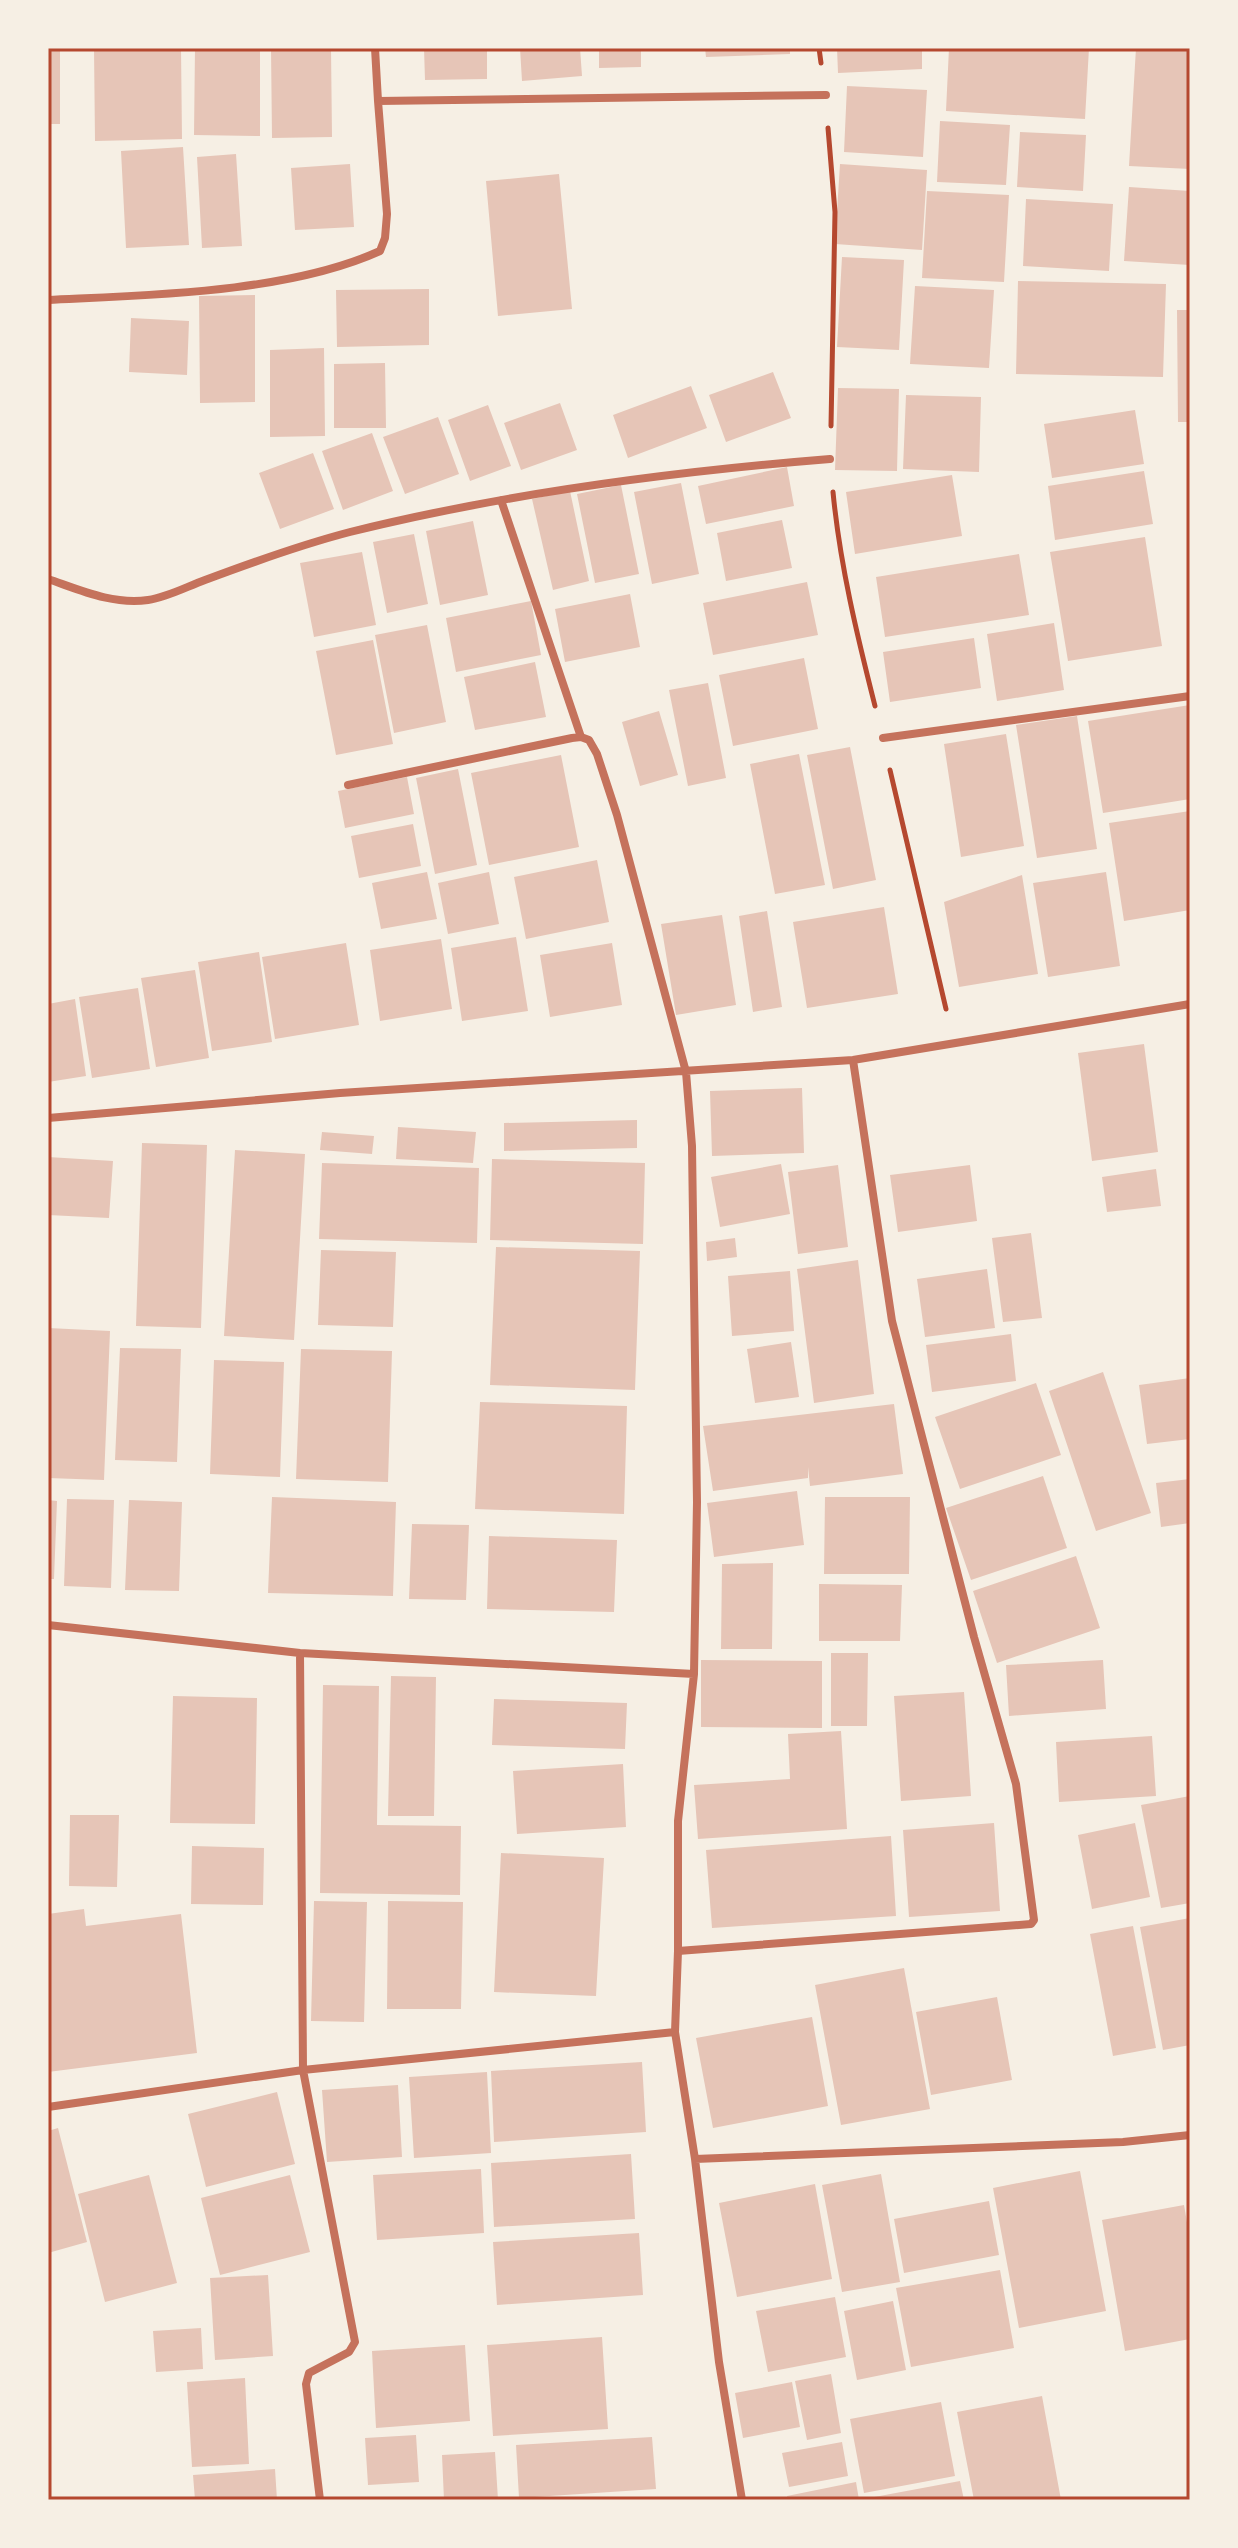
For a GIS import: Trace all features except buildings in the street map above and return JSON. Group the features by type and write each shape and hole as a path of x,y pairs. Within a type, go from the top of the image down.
{"street":[{"path":"48,300 278,281 359,260 380,251 385,238 387,214 375,48"},
{"path":"378,101 826,95"},
{"path":"48,579 116,601 150,600 303,544 406,519 501,500 714,468 830,459"},
{"path":"501,500 581,737"},
{"path":"883,738 1190,696"},
{"path":"348,785 581,737 589,740 597,754 617,815 686,1072 692,1146 696,1378 694,1674 678,1821 675,2032 695,2159 719,2362 742,2500"},
{"path":"48,1118 355,1092 853,1060 1190,1004"},
{"path":"678,1951 1031,1924 1034,1920 1016,1784 974,1637 892,1321 853,1060"},
{"path":"48,1625 300,1653 694,1674"},
{"path":"300,1653 303,2070 355,2342 349,2352 309,2373 306,2384 320,2500"},
{"path":"48,2107 303,2070 675,2032"},
{"path":"695,2159 1123,2142 1190,2135"}],"path":[{"path":"819,48 826,95 835,212 830,459 838,539 853,621 954,1042"}]}
